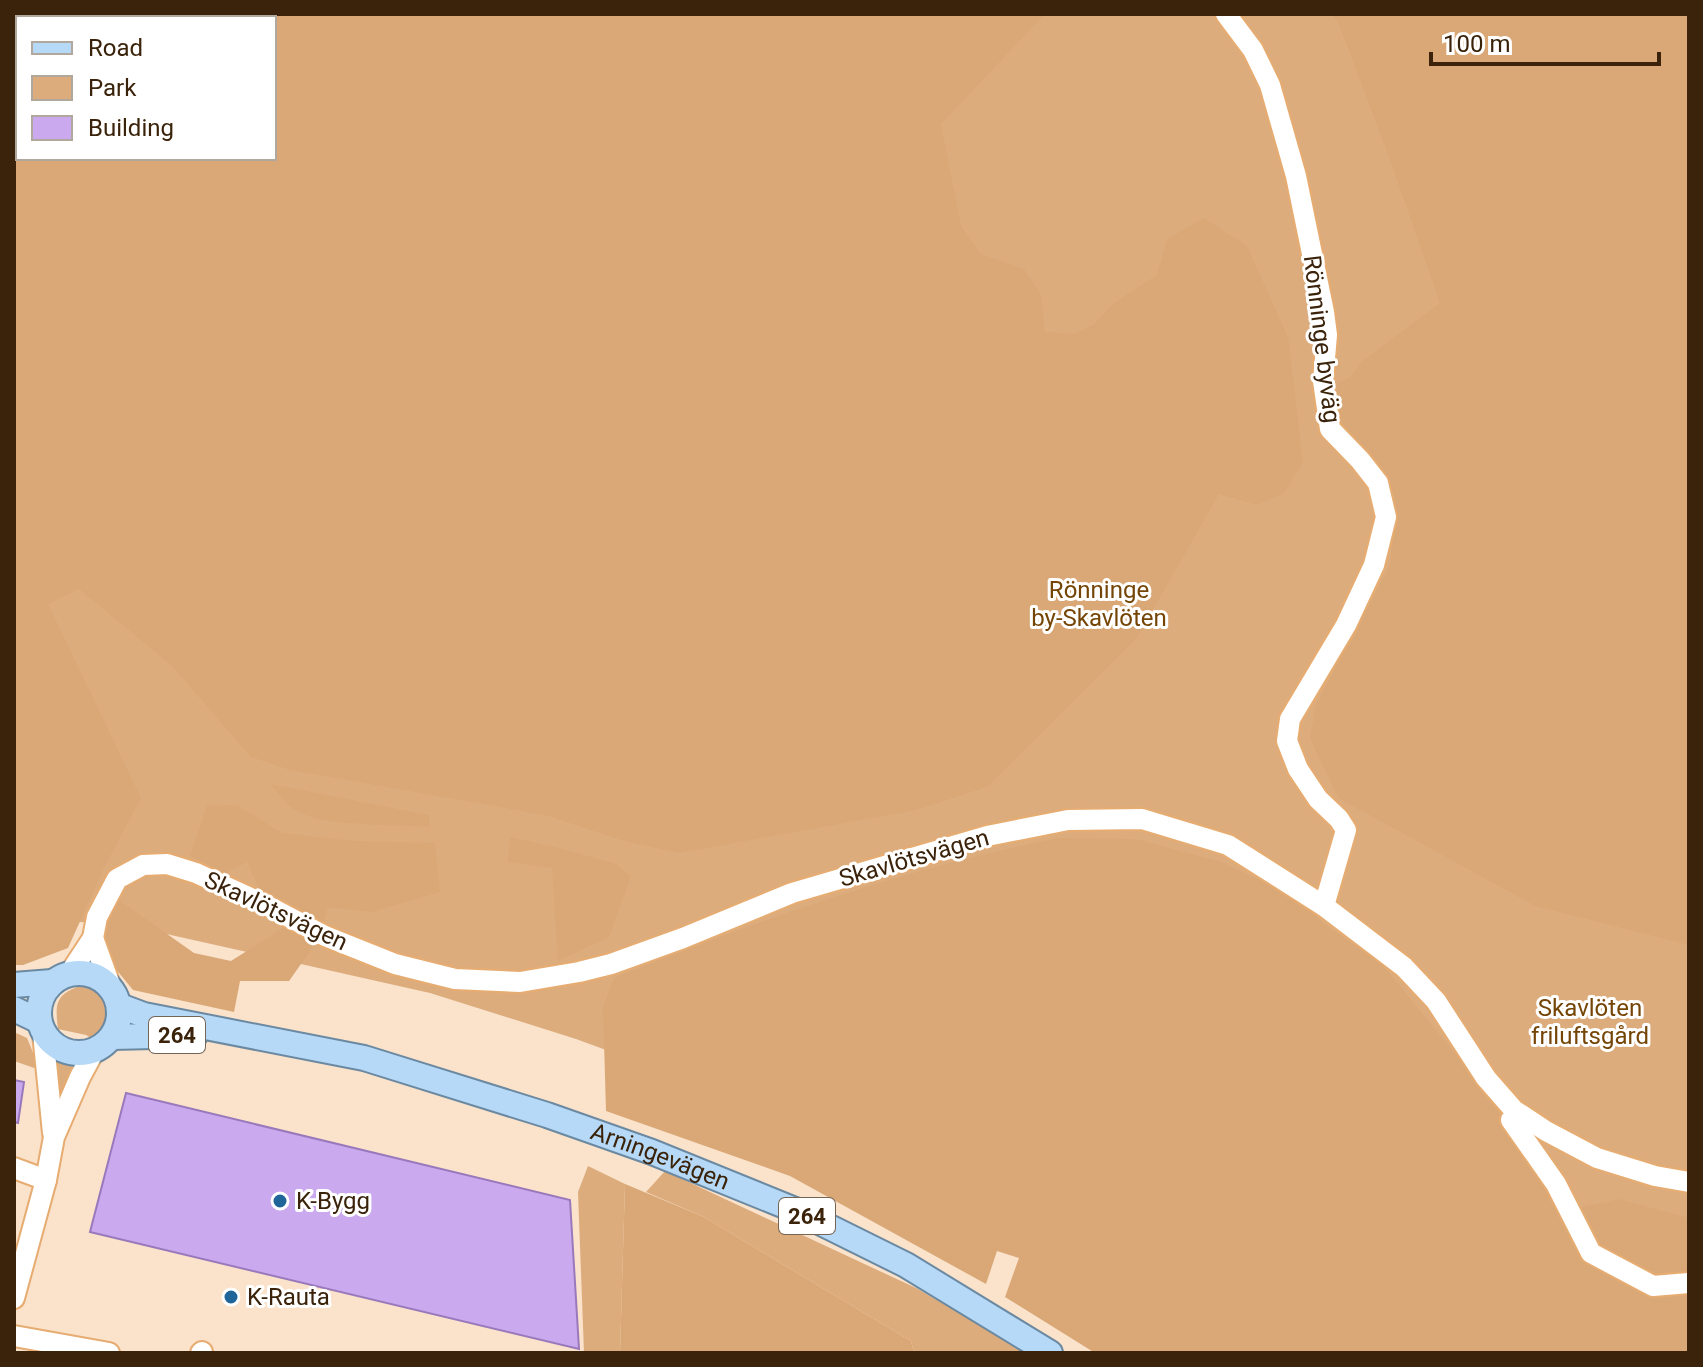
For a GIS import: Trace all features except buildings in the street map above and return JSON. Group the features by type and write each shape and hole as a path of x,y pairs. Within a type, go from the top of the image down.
{"main road":[{"name":"264","path":"14,985 93,974 115,995 120,1022 103,1044 79,1054 52,1044 41,1027 14,1009"},
{"path":"41,1027 40,1000 61,977"},
{"name":"Arningevägen","path":"115,995 144,1015 364,1058 547,1115 652,1152 795,1210 906,1265 1050,1353"},
{"name":"Arningevägen","path":"103,1044 241,1033"}],"street":[{"name":"Rönninge byväg","path":"1226,14 1253,50 1270,85 1296,176 1324,312 1327,335 1323,381 1330,429 1378,483 1386,517 1374,565 1346,625 1290,719 1287,741 1298,769 1318,799 1346,830 1324,906"},
{"name":"Skavlötsvägen","path":"61,977 93,938 101,905 117,879 143,865 167,864 196,873 325,936 395,964 455,979 520,982 611,964 792,893 987,836 1068,820 1142,819 1228,845 1324,906 1404,967 1436,1001 1486,1078 1514,1110 1597,1158 1655,1176 1689,1182"},
{"path":"93,938 115,995"},
{"path":"41,1027 54,1137"},
{"path":"14,1298 28,1170 54,1137 80,1077 103,1044"},
{"path":"1511,1120 1556,1184 1591,1253 1653,1286 1689,1283"},
{"path":"14,1336 108,1353"}],"green space":[{"name":"Rönninge by-Skavlöten","path":"14,14 1689,14 1689,1353 868,1146 576,1039 430,993 135,927 14,916"},
{"path":"14,14 1045,14 941,124 961,226 981,254 1024,269 1041,295 1045,332 1074,334 1093,325 1114,303 1157,275 1167,239 1204,218 1247,246 1288,337 1303,462 1284,493 1257,505 1219,494 1137,638 987,787 916,810 679,853 624,841 545,815 290,770 251,757 171,665 79,589 48,604 141,798 104,868 68,948 23,965 14,965"},
{"path":"1331,14 1689,14 1689,945 1535,906 1338,798 1310,738 1316,704 1391,563 1393,492 1378,467 1339,428 1332,386 1349,378 1362,361 1440,303 1338,22"},
{"path":"270,784 429,815 429,827 341,822 308,816 290,806"},
{"path":"237,805 282,833 353,841 435,843 440,892 372,912 328,907 320,937 289,981 240,981 234,1012 133,990 106,957 103,923 116,898 194,953 231,961 283,928 266,905 247,862 226,873 190,856 207,806"},
{"path":"510,837 616,864 631,876 609,937 558,961 552,868 508,862"},
{"path":"1059,838 1136,839 1221,862 1290,894 1327,926 1381,963 1468,1069 1566,1201 1578,1208 1619,1199 1689,1218 1689,1353 1095,1353 1005,1297 1019,1258 997,1251 986,1284 790,1176 606,1111 603,1006 614,978 723,936 889,880"},
{"path":"80,986 101,990 111,1004 111,1021 102,1036 94,1040 86,1035 58,1029 58,1002 66,993"},
{"path":"14,1032 27,1038 40,1070 14,1061"},
{"path":"53,1055 76,1062 78,1066 59,1116"},
{"path":"588,1166 625,1184 620,1353 584,1353 578,1192"},
{"path":"665,1171 916,1288 1029,1353 914,1353 911,1341 704,1217 646,1192"},
{"path":"625,1184 704,1217 911,1341 914,1353 620,1353"}],"place":[{"name":"K-Bygg","path":"280,1201"},
{"name":"K-Rauta","path":"231,1297"}],"park label":[{"name":"Skavlöten friluftsgård","path":"1590,1022"}]}
